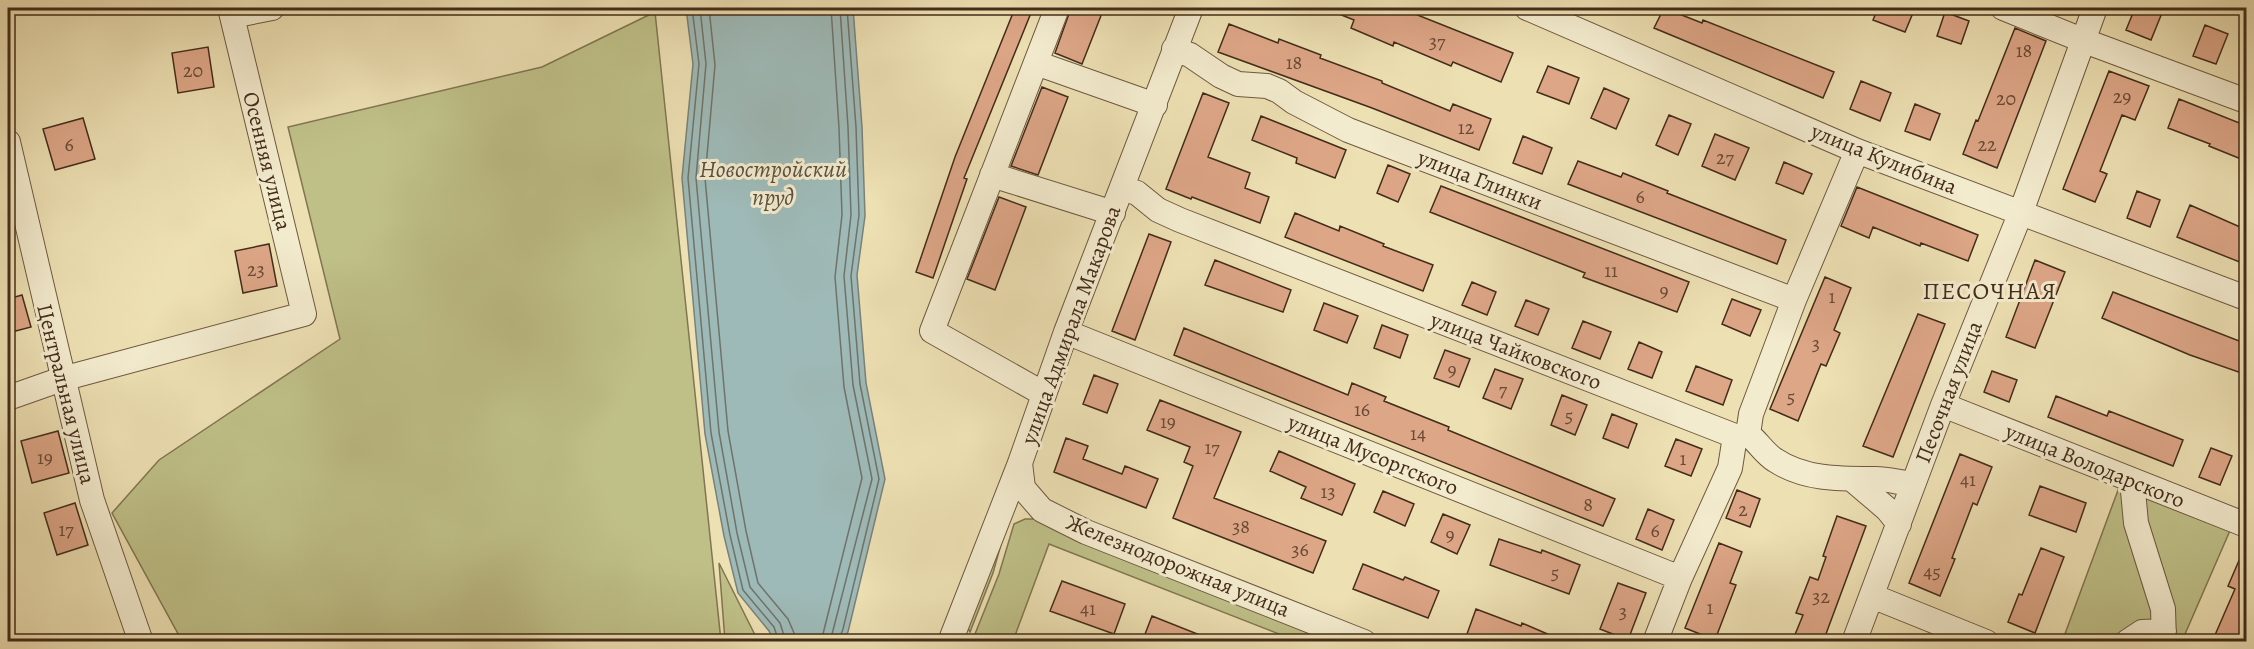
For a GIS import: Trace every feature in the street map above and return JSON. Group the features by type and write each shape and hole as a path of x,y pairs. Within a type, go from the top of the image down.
{"street":[{"path":"231,12 272,8"},
{"path":"1044,394 932,331 1057,8"},
{"name":"улица Адмирала Макарова","path":"950,642 1020,463 1066,332 1191,8"},
{"name":"улица Кулибина","path":"1527,8 1857,151 2247,298"},
{"path":"2003,8 2247,101"},
{"name":"Песочная улица","path":"1854,642 1943,405 2021,212 2095,8"},
{"name":"Осенняя улица","path":"62,379 304,314 231,12"},
{"name":"улица Глинки","path":"1174,49 1190,55 1221,76 1238,84 1267,86 1279,91 1311,112 1348,130 1794,300"},
{"path":"1036,63 1155,105"},
{"name":"Центральная улица","path":"8,142 92,500 141,642"},
{"path":"1656,642 1680,578 1730,468 1794,300 1857,151"},
{"path":"992,175 1113,213"},
{"name":"улица Чайковского","path":"1122,188 1137,193 1158,210 1180,220 1741,435 1773,459 1793,470 1823,477 1853,480 1877,479 1913,484"},
{"name":"улица Мусоргского","path":"1066,332 1680,578"},
{"path":"8,398 62,379"},
{"name":"улица Володарского","path":"1943,405 2247,525"},
{"path":"1730,468 1748,461 1773,459"},
{"name":"Железнодорожная улица","path":"1020,463 1023,488 1042,510 1086,532 1364,642"},
{"path":"1853,480 1887,509 1899,524"},
{"path":"2127,642 2142,632 2164,636 2163,609 2136,523 2132,480"},
{"path":"1872,596 1986,642"}],"green space":[{"path":"655,12 721,641 182,641 112,513 159,460 340,339 288,127 542,67"},
{"path":"2121,482 2232,526 2182,641 2062,642"},
{"path":"1025,519 1038,519 1332,641 1297,641 1049,544 1013,641 996,641 975,634 999,574 1014,524"},
{"path":"1005,530 993,573 970,632 967,627"},
{"path":"719,563 758,641 725,641"}],"water":[{"name":"Новостройский пруд","path":"686,8 853,8 862,127 865,216 857,275 866,383 885,479 848,632 842,641 774,641 769,631 738,593 724,536 705,434 682,178 693,64"}],"building":[{"path":"1015,8 1033,8 964,178 967,179 933,278 916,272 955,157"},
{"path":"1071,8 1104,8 1082,64 1055,53"},
{"path":"1324,8 1400,8 1513,53 1501,82 1453,62 1451,66 1394,42 1393,46 1351,28 1354,20"},
{"path":"1664,8 1702,23 1703,20 1834,72 1823,98 1654,28"},
{"path":"1878,8 1915,8 1905,32 1873,20"},
{"path":"2135,8 2164,8 2151,40 2126,30"},
{"path":"1945,12 1969,21 1961,44 1937,36"},
{"path":"1229,24 1278,43 1279,39 1321,55 1320,58 1382,81 1382,83 1450,111 1453,104 1491,119 1479,150 1218,52"},
{"path":"2205,25 2228,34 2216,64 2193,56"},
{"path":"2015,28 2046,41 1997,168 1963,154"},
{"path":"208,47 214,87 178,93 172,53"},
{"path":"1548,66 1579,78 1569,104 1537,92"},
{"path":"2109,71 2149,86 2135,120 2122,115 2100,171 2107,174 2095,202 2063,189"},
{"path":"1861,81 1891,93 1880,121 1850,109"},
{"path":"1042,87 1068,97 1038,175 1011,166"},
{"path":"1604,88 1629,99 1616,129 1591,118"},
{"path":"1203,93 1229,103 1208,157 1250,173 1245,188 1269,197 1260,223 1166,189"},
{"path":"2179,99 2247,126 2247,145 2241,159 2168,128"},
{"path":"1915,104 1940,114 1930,140 1905,131"},
{"path":"1669,115 1691,124 1678,155 1656,145"},
{"path":"1261,116 1346,150 1335,178 1296,163 1297,158 1252,140"},
{"path":"83,118 95,159 55,170 43,129"},
{"path":"1715,134 1749,148 1735,180 1702,166"},
{"path":"1523,136 1552,148 1542,174 1513,163"},
{"path":"1578,161 1621,177 1623,173 1786,240 1777,264 1568,184"},
{"path":"1784,162 1812,174 1803,194 1776,183"},
{"path":"1388,165 1410,174 1398,202 1377,193"},
{"path":"1441,186 1689,282 1677,312 1583,277 1585,273 1430,212"},
{"path":"1857,187 1978,235 1968,261 1921,243 1920,246 1873,227 1869,238 1841,226"},
{"path":"2137,191 2160,200 2150,227 2127,218"},
{"path":"999,197 1026,207 995,290 967,279"},
{"path":"2190,205 2247,230 2247,265 2177,237"},
{"path":"1295,213 1339,231 1340,226 1384,244 1383,246 1433,265 1423,291 1285,237"},
{"path":"1149,234 1171,242 1135,340 1112,331"},
{"path":"269,244 277,286 243,293 235,251"},
{"path":"1215,260 1291,290 1283,312 1205,285"},
{"path":"2035,260 2065,272 2035,348 2006,337"},
{"path":"1825,277 1851,288 1834,330 1840,333 1826,366 1821,364 1798,421 1770,409"},
{"path":"1472,282 1496,292 1487,315 1462,305"},
{"path":"2113,292 2247,344 2247,375 2190,355 2102,318"},
{"path":"22,295 31,327 8,333 8,299"},
{"path":"1732,299 1761,310 1750,336 1722,324"},
{"path":"1526,300 1549,309 1538,335 1515,326"},
{"path":"1324,303 1358,316 1347,343 1314,330"},
{"path":"1918,314 1945,324 1893,457 1863,446"},
{"path":"1583,321 1611,332 1600,359 1572,348"},
{"path":"1382,325 1408,335 1400,358 1374,348"},
{"path":"1184,328 1348,395 1352,383 1386,397 1384,401 1449,427 1448,430 1615,499 1603,526 1174,355"},
{"path":"1639,342 1662,352 1652,378 1628,369"},
{"path":"1445,350 1470,359 1459,387 1434,378"},
{"path":"1696,366 1732,380 1723,405 1686,391"},
{"path":"1495,369 1523,379 1511,409 1483,398"},
{"path":"1992,371 2017,380 2009,402 1984,392"},
{"path":"1094,375 1118,384 1107,413 1083,404"},
{"path":"1562,395 1587,405 1575,435 1551,425"},
{"path":"2056,396 2107,416 2109,411 2183,440 2173,466 2048,417"},
{"path":"1160,400 1241,432 1214,498 1326,541 1313,573 1173,518 1193,466 1184,462 1190,447 1147,430"},
{"path":"1612,414 1637,424 1628,448 1603,438"},
{"path":"58,431 69,473 32,483 21,441"},
{"path":"1066,438 1088,446 1083,459 1122,474 1125,466 1158,479 1146,508 1054,472"},
{"path":"1676,439 1702,449 1691,476 1665,466"},
{"path":"2211,448 2232,456 2220,485 2199,477"},
{"path":"1279,451 1355,484 1342,515 1301,498 1306,487 1270,471"},
{"path":"1960,454 1992,467 1977,505 1973,503 1940,596 1909,583"},
{"path":"2040,486 2086,503 2076,532 2029,515"},
{"path":"1737,490 1760,499 1750,527 1726,518"},
{"path":"1383,491 1414,504 1405,526 1374,512"},
{"path":"75,503 88,545 57,555 44,513"},
{"path":"1648,509 1674,520 1662,550 1636,539"},
{"path":"1443,514 1470,525 1457,554 1431,542"},
{"path":"1837,516 1866,526 1823,642 1792,642 1803,615 1796,613 1810,577 1818,580 1826,557 1823,556"},
{"path":"1499,539 1541,553 1542,550 1580,565 1569,594 1490,565"},
{"path":"2247,542 2247,642 2212,642 2235,589 2228,586"},
{"path":"1719,543 1742,552 1730,583 1736,585 1715,640 1685,628"},
{"path":"2041,548 2064,557 2035,633 2008,622"},
{"path":"1363,564 1403,580 1405,577 1439,591 1428,618 1353,589"},
{"path":"1062,581 1125,604 1114,634 1050,611"},
{"path":"1618,583 1646,593 1628,640 1600,629"},
{"path":"1476,609 1521,626 1522,623 1566,642 1487,642 1467,634"},
{"path":"1152,616 1215,641 1215,642 1142,642"}],"district":[{"name":"ПЕСОЧНАЯ","path":"1990,291"}]}
